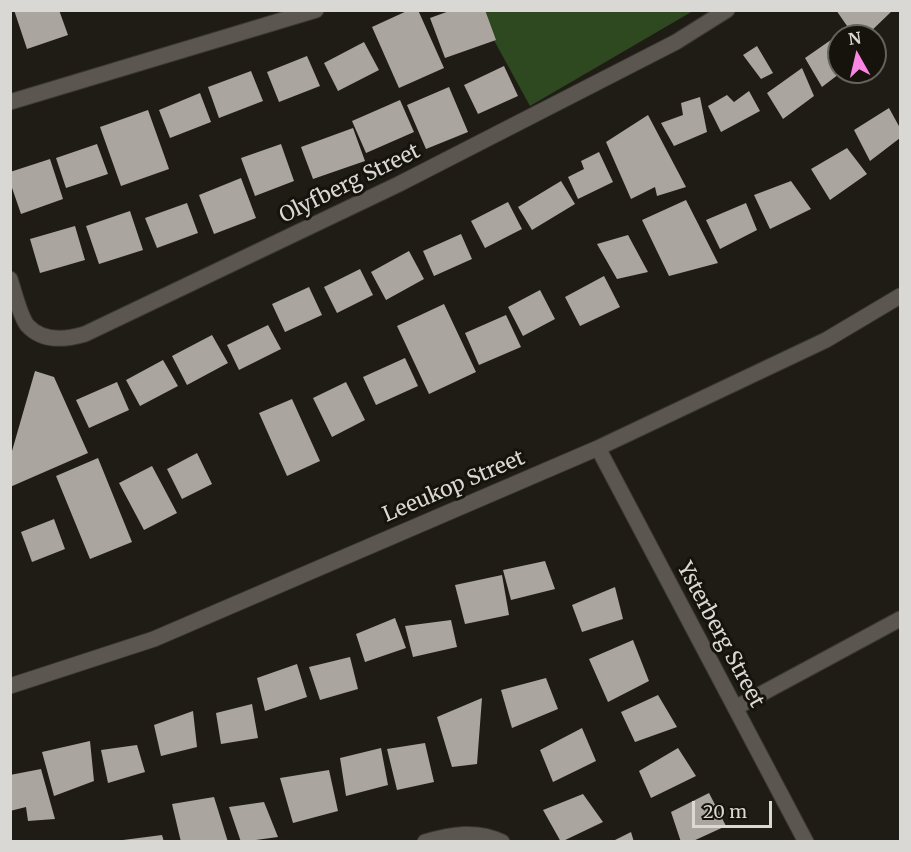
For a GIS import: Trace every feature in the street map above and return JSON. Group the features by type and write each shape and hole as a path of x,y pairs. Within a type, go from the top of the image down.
{"street":[{"path":"10,102 316,10"},
{"name":"Olyfberg Street","path":"10,279 26,324 38,334 68,339 85,334 399,184 676,42 727,10"},
{"name":"Leeukop Street","path":"10,686 154,639 598,448 826,340 900,296"},
{"name":"Ysterberg Street","path":"598,448 806,842"},
{"path":"735,708 900,619"},
{"path":"425,842 462,833 487,835 502,842"}],"green space":[{"path":"478,11 693,11 530,106"}],"building":[{"path":"14,10 59,10 68,35 27,49"},
{"path":"409,10 418,10 444,68 399,88 372,27"},
{"path":"452,10 485,10 496,40 445,58 430,18"},
{"path":"836,10 893,10 878,24 846,24"},
{"path":"364,42 379,70 338,91 324,63"},
{"path":"827,43 827,83 822,87 805,58"},
{"path":"757,46 773,73 761,79 743,55"},
{"path":"307,56 320,86 279,102 267,72"},
{"path":"504,66 518,96 478,114 464,85"},
{"path":"802,68 814,96 783,119 767,93"},
{"path":"251,71 263,101 219,118 208,87"},
{"path":"449,87 468,132 426,149 407,105"},
{"path":"749,91 760,111 721,132 708,106 727,95 734,102"},
{"path":"200,93 211,122 170,138 159,110"},
{"path":"700,97 707,132 674,146 661,123 683,115 681,103"},
{"path":"400,100 414,132 366,153 352,121"},
{"path":"889,108 900,128 900,138 870,161 854,130"},
{"path":"148,110 169,169 121,186 100,127"},
{"path":"648,115 686,187 657,196 655,187 631,199 606,142"},
{"path":"353,128 365,161 313,179 301,147"},
{"path":"97,144 108,174 66,188 56,158"},
{"path":"281,144 294,181 255,196 241,158"},
{"path":"847,148 867,174 830,200 811,169"},
{"path":"599,152 613,182 578,199 568,177 584,169 581,161"},
{"path":"50,159 63,199 21,214 10,182 10,172"},
{"path":"241,178 256,218 214,234 199,195"},
{"path":"561,181 575,204 532,230 518,207"},
{"path":"791,181 811,209 770,229 754,195"},
{"path":"686,200 718,263 669,276 642,220"},
{"path":"508,202 522,229 485,248 471,221"},
{"path":"187,203 198,233 157,248 145,218"},
{"path":"746,203 757,230 720,249 706,220"},
{"path":"130,211 143,250 99,264 86,226"},
{"path":"75,226 85,260 40,273 30,239"},
{"path":"461,234 472,259 434,276 423,251"},
{"path":"628,235 648,272 617,279 597,244"},
{"path":"409,251 424,279 386,300 371,272"},
{"path":"360,269 373,295 337,313 324,287"},
{"path":"604,276 620,307 580,326 565,297"},
{"path":"309,287 322,315 285,332 272,304"},
{"path":"540,290 555,319 523,336 508,307"},
{"path":"444,304 476,372 429,394 397,326"},
{"path":"506,315 521,347 479,365 465,333"},
{"path":"268,325 281,349 239,370 227,345"},
{"path":"212,335 228,363 187,385 172,356"},
{"path":"405,358 418,386 376,405 363,377"},
{"path":"163,360 178,386 140,406 126,380"},
{"path":"35,371 54,377 88,453 10,487 10,458"},
{"path":"117,382 129,410 89,428 76,400"},
{"path":"346,382 365,420 332,437 313,398"},
{"path":"292,399 320,461 287,476 259,413"},
{"path":"197,453 212,484 182,499 167,469"},
{"path":"98,458 132,542 90,559 56,476"},
{"path":"152,466 177,513 144,530 119,483"},
{"path":"54,519 65,549 32,562 21,532"},
{"path":"545,561 555,589 511,600 503,570"},
{"path":"502,575 509,615 465,624 455,585"},
{"path":"615,587 623,619 582,632 572,605"},
{"path":"395,618 406,648 365,662 356,634"},
{"path":"451,620 457,647 413,657 405,626"},
{"path":"633,640 649,681 608,702 589,659"},
{"path":"350,657 358,689 320,700 309,667"},
{"path":"297,664 307,697 265,711 257,678"},
{"path":"546,678 558,709 512,728 501,690"},
{"path":"658,695 677,727 635,742 621,712"},
{"path":"482,698 477,764 452,767 437,717"},
{"path":"252,704 258,738 221,744 216,713"},
{"path":"193,711 197,747 161,756 154,725"},
{"path":"582,728 596,761 553,782 540,750"},
{"path":"90,741 94,781 54,796 42,752"},
{"path":"425,743 434,782 397,790 387,749"},
{"path":"137,745 145,772 108,783 101,750"},
{"path":"381,748 388,785 346,796 340,758"},
{"path":"678,748 696,776 651,798 639,771"},
{"path":"41,769 55,819 28,821 26,807 10,811 10,775"},
{"path":"329,770 338,811 293,823 280,778"},
{"path":"709,793 726,826 691,842 681,842 671,812"},
{"path":"583,794 603,822 561,842 543,810"},
{"path":"214,797 228,842 181,842 172,804"},
{"path":"264,802 278,837 241,842 229,807"},
{"path":"631,832 634,842 611,842"},
{"path":"162,835 164,842 123,842 123,840"}]}
